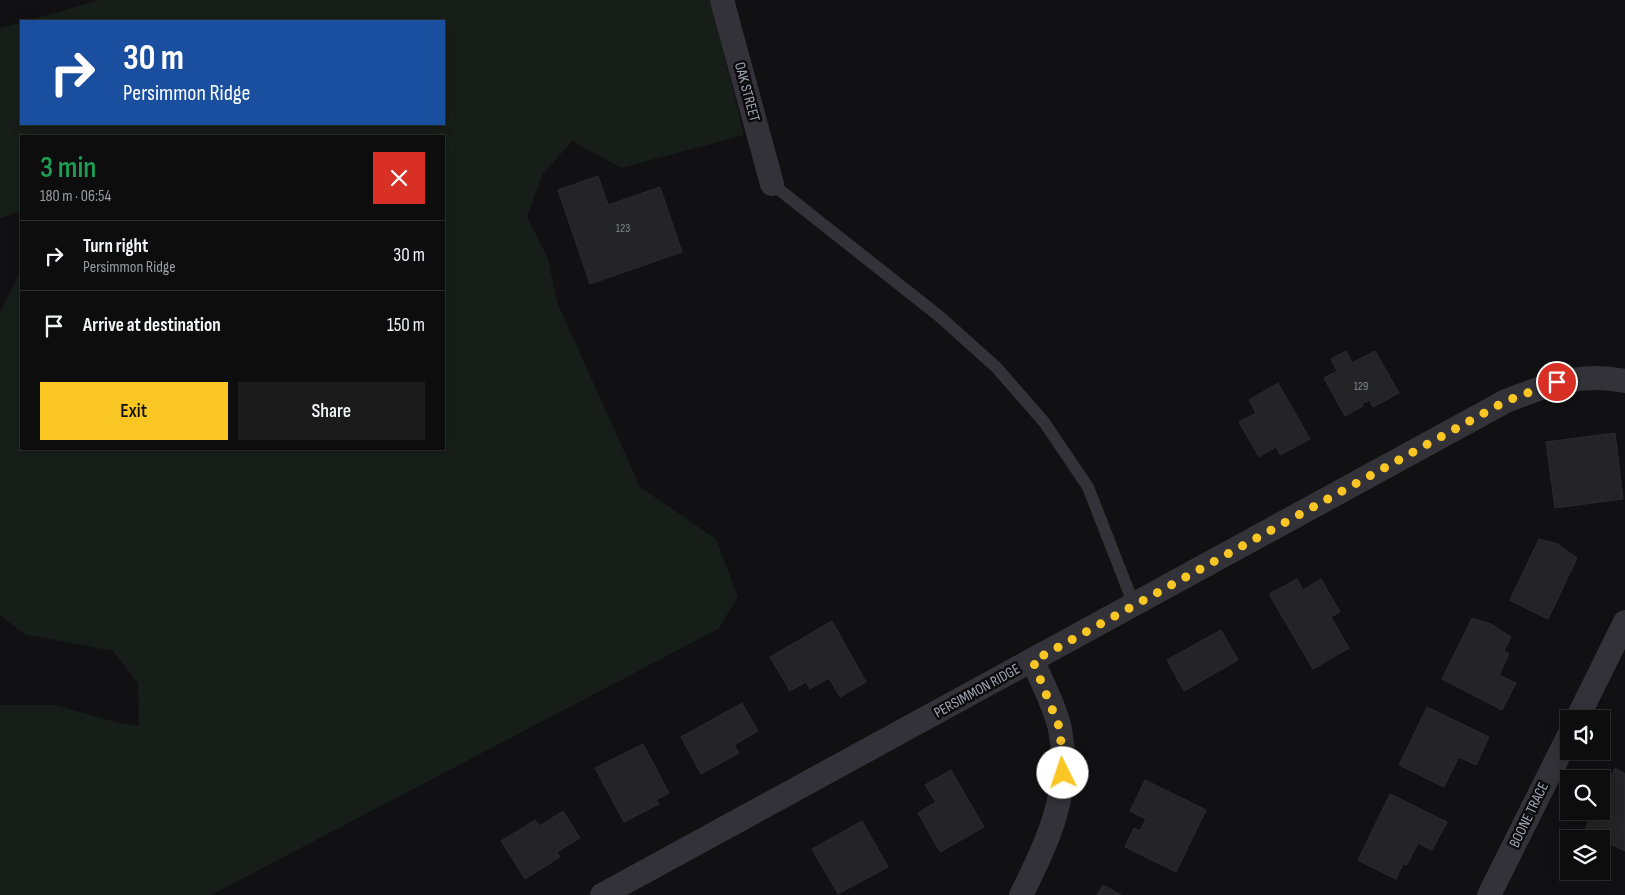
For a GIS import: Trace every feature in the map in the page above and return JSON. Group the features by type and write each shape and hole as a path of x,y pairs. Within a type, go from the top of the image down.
{"street":[{"name":"OAK STREET","path":"722,0 772,184"},
{"name":"PERSIMMON RIDGE","path":"602,895 1134,606 1506,401 1557,382 1608,378 1625,381"},
{"path":"1581,710 1625,622"},
{"path":"1021,895 1048,842 1058,811 1063,773 1060,729 1033,661"},
{"name":"BOONE TRACE","path":"1490,895 1560,753"}],"lane":[{"path":"772,184 939,316 996,367 1044,422 1088,487 1134,606"}],"shaded area":[{"path":"100,0 711,0 744,135 621,168 572,141 542,175 527,217 548,259 557,302 640,487 716,539 738,597 718,629 211,895 0,895 0,705 55,705 115,722 139,726 138,683 113,651 24,634 0,615 0,313 20,272 20,450 445,450 445,135 20,135 20,211 0,218 0,28 20,23 20,125 445,125 445,20 30,20"}],"building":[{"path":"598,176 608,205 660,187 682,252 590,284 558,190"},
{"path":"1346,351 1352,363 1375,351 1399,393 1373,407 1369,400 1362,404 1363,406 1345,416 1324,378 1337,371 1331,359"},
{"path":"1278,383 1310,439 1280,455 1276,447 1259,457 1239,422 1256,413 1249,400"},
{"path":"1615,433 1623,499 1555,508 1546,442"},
{"path":"1539,539 1558,544 1577,558 1548,619 1510,600"},
{"path":"1297,579 1303,590 1321,579 1340,612 1331,617 1349,648 1313,669 1269,594"},
{"path":"1472,618 1491,624 1511,637 1504,651 1509,654 1499,675 1516,683 1502,710 1442,679"},
{"path":"832,621 866,682 840,697 829,678 810,689 806,682 790,691 770,657"},
{"path":"1221,630 1238,660 1184,691 1167,660"},
{"path":"742,703 758,731 734,745 739,753 701,774 681,737"},
{"path":"1427,707 1489,737 1476,765 1459,757 1444,787 1399,765"},
{"path":"643,744 669,793 656,800 659,804 624,822 595,768"},
{"path":"1615,768 1625,774 1625,851 1610,844 1610,830 1584,830 1590,820 1610,820 1610,778"},
{"path":"951,770 984,827 940,852 918,813 936,802 925,785"},
{"path":"1145,780 1206,810 1176,872 1125,847 1134,828 1140,831 1146,819 1130,811"},
{"path":"1390,794 1447,822 1432,850 1418,843 1407,865 1403,864 1396,879 1358,860"},
{"path":"563,811 580,838 557,852 560,857 525,879 501,841 535,820 540,826"},
{"path":"862,821 888,867 838,894 812,849"},
{"path":"1103,885 1121,895 1097,895"}],"route":[{"path":"1063,773 1060,729 1033,661 1506,401 1557,382"}]}
